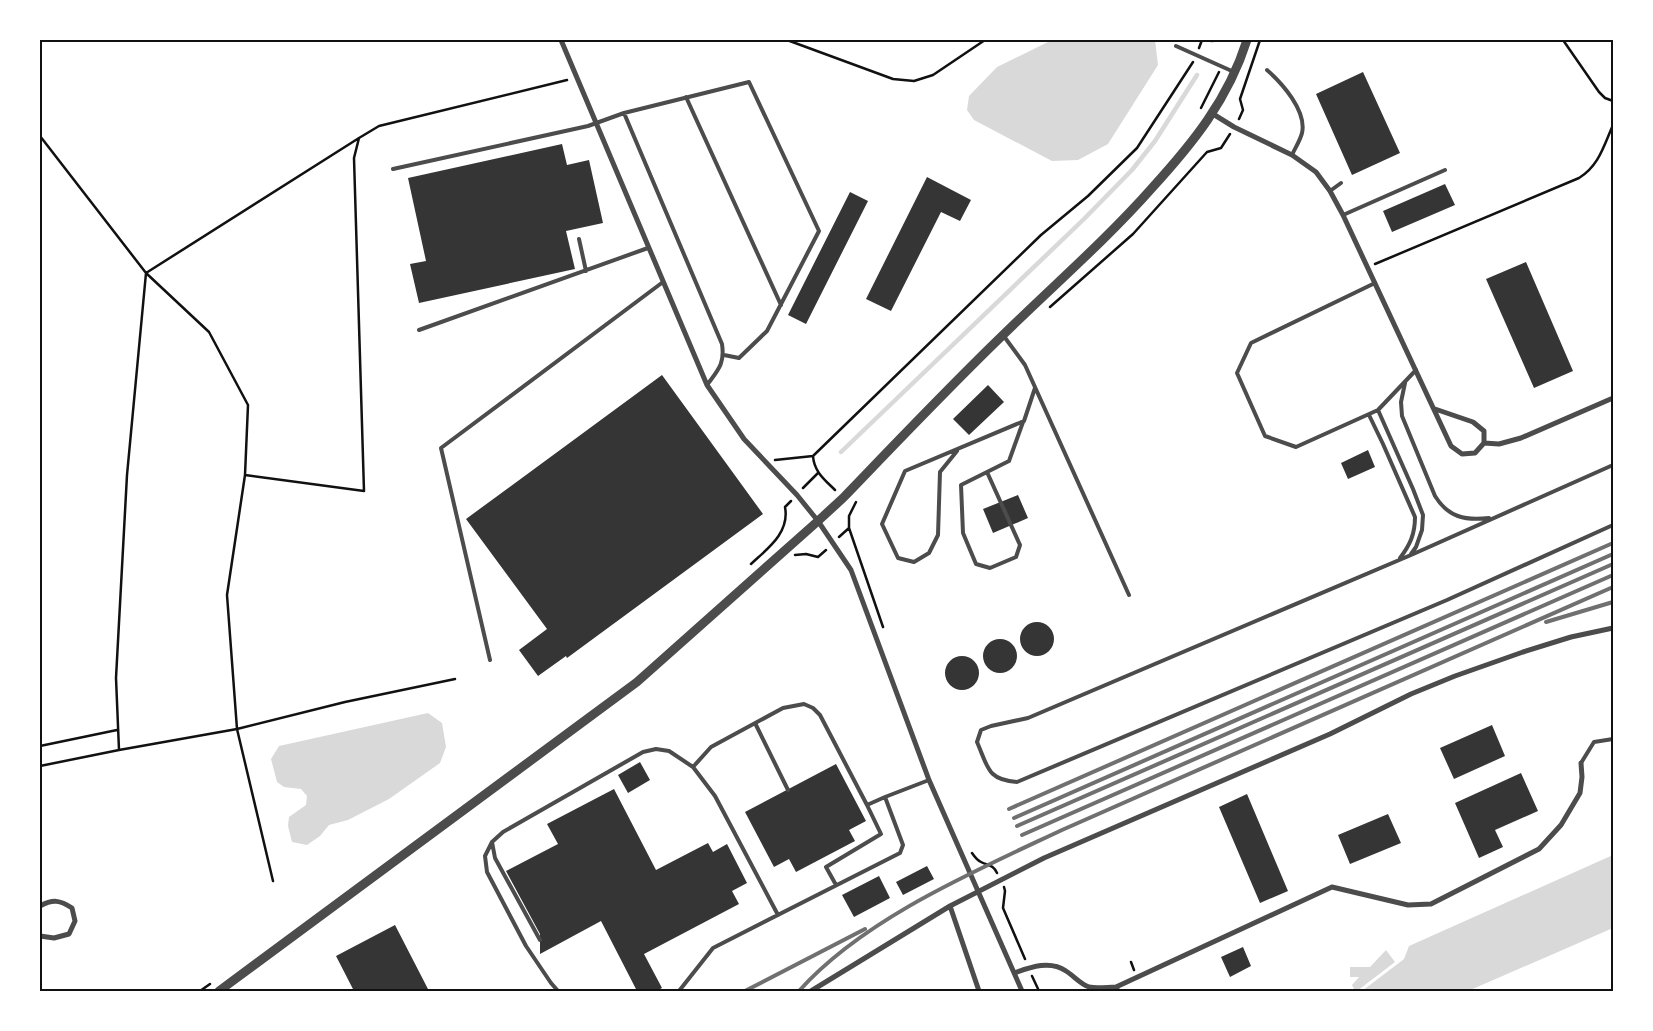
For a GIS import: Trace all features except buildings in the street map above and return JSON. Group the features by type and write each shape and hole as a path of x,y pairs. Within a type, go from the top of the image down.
{"street":[{"path":"561,40 707,385 744,439 797,495 818,521 851,570 929,780 1022,991"},
{"path":"219,991 638,682 843,498 1003,335 1118,226 1193,142 1213,114 1234,72 1247,40"},
{"path":"1213,114 1234,127 1292,155 1316,172 1330,191 1343,215 1452,446 1462,454 1475,453 1484,443 1484,431 1473,422 1435,409"},
{"path":"1484,443 1498,444 1521,438 1613,398"},
{"path":"811,991 950,906 1044,858 1330,734 1412,694 1455,676 1539,647 1613,628"},
{"path":"1014,973 1029,967 1054,965 1089,987 1117,989 1332,888 1408,905 1431,904 1539,849 1561,825 1580,793 1581,763"},
{"path":"40,906 46,902 61,901 72,908 75,921 69,934 54,938 40,936"},
{"path":"950,906 979,991"}],"lane":[{"path":"1176,46 1234,72"},
{"path":"1267,70 1280,81 1290,94 1303,121 1302,134 1292,155"},
{"path":"393,168 596,123 624,113 749,82 819,231 767,331 739,358 724,355"},
{"path":"686,97 781,305"},
{"path":"624,113 722,344 724,355 722,364 707,385"},
{"path":"1343,215 1445,170"},
{"path":"1330,191 1341,183"},
{"path":"579,238 586,271"},
{"path":"420,330 648,248"},
{"path":"490,660 441,448 663,282"},
{"path":"1375,283 1252,343 1237,374 1266,436 1296,447 1369,415 1378,410 1416,370"},
{"path":"1003,335 1025,365 1129,595"},
{"path":"1405,381 1401,402 1402,416 1435,496 1441,506 1450,513 1464,518 1478,520 1498,516"},
{"path":"987,472 1020,545 1016,558 990,568 976,564 963,533 961,485 987,472 1010,461 1035,388"},
{"path":"1378,410 1423,515 1422,530 1416,547 1411,554"},
{"path":"1369,415 1415,518 1415,530 1409,547 1398,560"},
{"path":"957,451 940,472 938,535 929,553 914,562 898,558 882,524 905,471 957,451 1024,421"},
{"path":"1613,464 1398,560 1028,718 981,730 977,742 992,775 1002,781 1017,782 1447,600 1613,525"},
{"path":"693,768 712,747 783,708 804,704 813,708 820,715 867,804 880,834 826,866 836,885"},
{"path":"755,723 788,790"},
{"path":"1581,763 1594,742 1613,739"},
{"path":"558,991 526,946 487,872 485,856 492,842 503,832 643,752 656,749 669,751 693,768 715,796 778,915"},
{"path":"867,804 929,780"},
{"path":"679,991 712,948 900,853 903,844 885,797"},
{"path":"492,842 496,858 540,940"}],"path":[{"path":"788,40 893,79 914,81 933,75 985,40"},
{"path":"1046,311 1133,234 1207,152 1221,148 1243,110 1240,99 1260,40"},
{"path":"1563,40 1599,92 1605,98 1613,101"},
{"path":"791,458 813,456 1041,235 1088,196 1137,148 1196,55"},
{"path":"1196,114 1222,67"},
{"path":"146,273 379,126 576,78"},
{"path":"1367,268 1580,178 1587,173 1598,159 1613,125"},
{"path":"40,136 146,273 209,332 248,405 245,475 227,595 237,729 273,881"},
{"path":"245,475 364,491 354,158 359,138"},
{"path":"118,750 116,678 128,475 146,273"},
{"path":"813,456 818,473"},
{"path":"857,501 849,516 849,528 884,629"},
{"path":"749,566 778,538 787,517 785,507"},
{"path":"796,556 806,554 818,557"},
{"path":"40,766 237,729 345,702 455,680"},
{"path":"40,746 117,730"},
{"path":"968,845 972,854 982,863 990,864 995,868 1005,891 1003,908 1039,991"},
{"path":"200,991 215,980"}],"shaded area":[{"path":"1052,40 1155,40 1158,65 1108,144 1078,160 1052,161 974,120 967,110 969,96 997,67"},
{"path":"428,713 442,723 446,747 440,763 389,799 348,820 329,825 320,836 307,845 292,842 288,826 289,817 306,805 307,796 301,789 284,787 277,782 271,759 279,746"},
{"path":"1613,855 1613,928 1468,991 1362,991 1404,959 1409,946"},
{"path":"1386,950 1395,962 1355,991 1352,985 1359,977 1350,977 1350,967 1370,967"}],"waterway":[{"path":"841,452 1084,219 1132,170 1155,141 1197,75"}],"railway":[{"path":"1009,809 1613,543"},
{"path":"1014,818 1613,554"},
{"path":"1017,826 1613,564"},
{"path":"1022,835 1613,575"},
{"path":"799,991 825,965 887,919 993,862 1613,587"},
{"path":"1546,622 1613,602"},
{"path":"745,991 865,929"}]}
